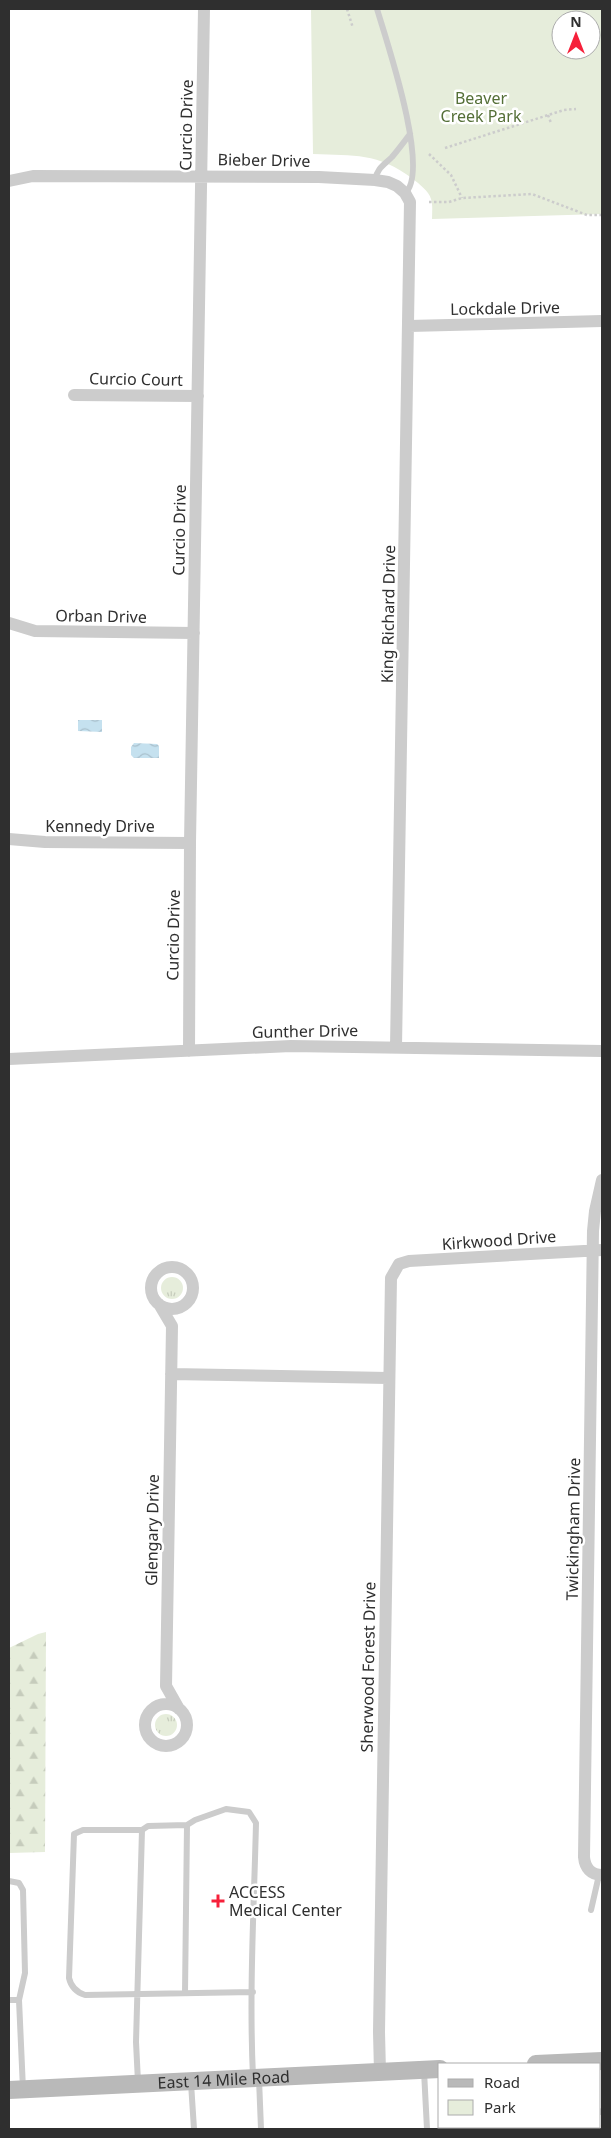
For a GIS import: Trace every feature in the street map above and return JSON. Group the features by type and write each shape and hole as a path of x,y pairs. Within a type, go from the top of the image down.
{"main road":[{"path":"558,2063 602,2061"},
{"name":"East 14 Mile Road","path":"16,2090 432,2069"}],"street":[{"name":"Curcio Drive","path":"189,1051 190,842 204,9"},
{"name":"Bieber Drive","path":"9,181 34,176 202,176 375,180 388,182 401,189"},
{"name":"King Richard Drive","path":"396,1047 410,202 401,189"},
{"name":"Lockdale Drive","path":"409,326 602,321"},
{"name":"Curcio Court","path":"74,395 198,396"},
{"name":"Orban Drive","path":"9,623 35,631 194,633"},
{"name":"Kennedy Drive","path":"9,838 45,842 190,842"},
{"name":"Gunther Drive","path":"9,1059 291,1046 602,1052"},
{"name":"Twickingham Drive","path":"599,1875 589,1870 585,1864 584,1857 598,1250 595,1211 602,1180"},
{"name":"Kirkwood Drive","path":"399,1264 409,1261 598,1250"},
{"name":"Sherwood Forest Drive","path":"380,2072 388,1378 391,1278 399,1264"},
{"name":"Glengary Drive","path":"166,1686 186,1721 184,1735 175,1744 162,1746 150,1740 145,1728 148,1714 153,1709 166,1686 172,1326 192,1294 191,1280 182,1270 176,1267 162,1270 153,1281 152,1294 172,1326"},
{"path":"159,1304 172,1309 184,1305"},
{"path":"171,1374 388,1378"},
{"path":"153,1709 166,1705 179,1709"}],"lane":[{"path":"377,9 409,119 412,176 409,190 401,189"},
{"path":"375,180 380,167 410,134"},
{"path":"253,1992 79,1993 71,1985 69,1978 74,1834 83,1830 142,1830 148,1826 188,1825 195,1820 226,1809 250,1812 254,1818 256,1823 253,1992 251,2038 261,2129"},
{"path":"185,1993 188,1825"},
{"path":"138,2084 136,2042 142,1830"},
{"path":"591,1910 599,1875"},
{"path":"9,1881 19,1882 23,1890 25,1973 19,2000 16,2090"},
{"path":"9,2000 19,2000"},
{"path":"427,2129 432,2069"},
{"path":"190,2081 194,2129"}],"path":[{"path":"347,9 353,28"},
{"path":"445,148 564,110 576,109"},
{"path":"548,115 550,123"},
{"path":"429,154 451,175 462,198"},
{"path":"429,202 450,202 462,198 532,194 587,215 602,215"}],"green space":[{"name":"Beaver Creek Park","path":"311,9 602,9 602,214 432,219 431,199 424,188 418,183 388,164 365,157 313,154"},
{"path":"172,1277 180,1280 183,1288 180,1296 172,1299 164,1296 161,1288 164,1280"},
{"path":"46,1632 45,1852 9,1853 9,1648"},
{"path":"166,1714 174,1717 177,1725 174,1733 166,1736 158,1733 155,1725 158,1717"}],"water":[{"path":"78,720 102,720 102,732 78,731"},
{"path":"134,743 157,744 159,746 159,758 134,758 131,755 131,747"}],"place":[{"name":"ACCESS Medical Center","path":"218,1901"}]}
